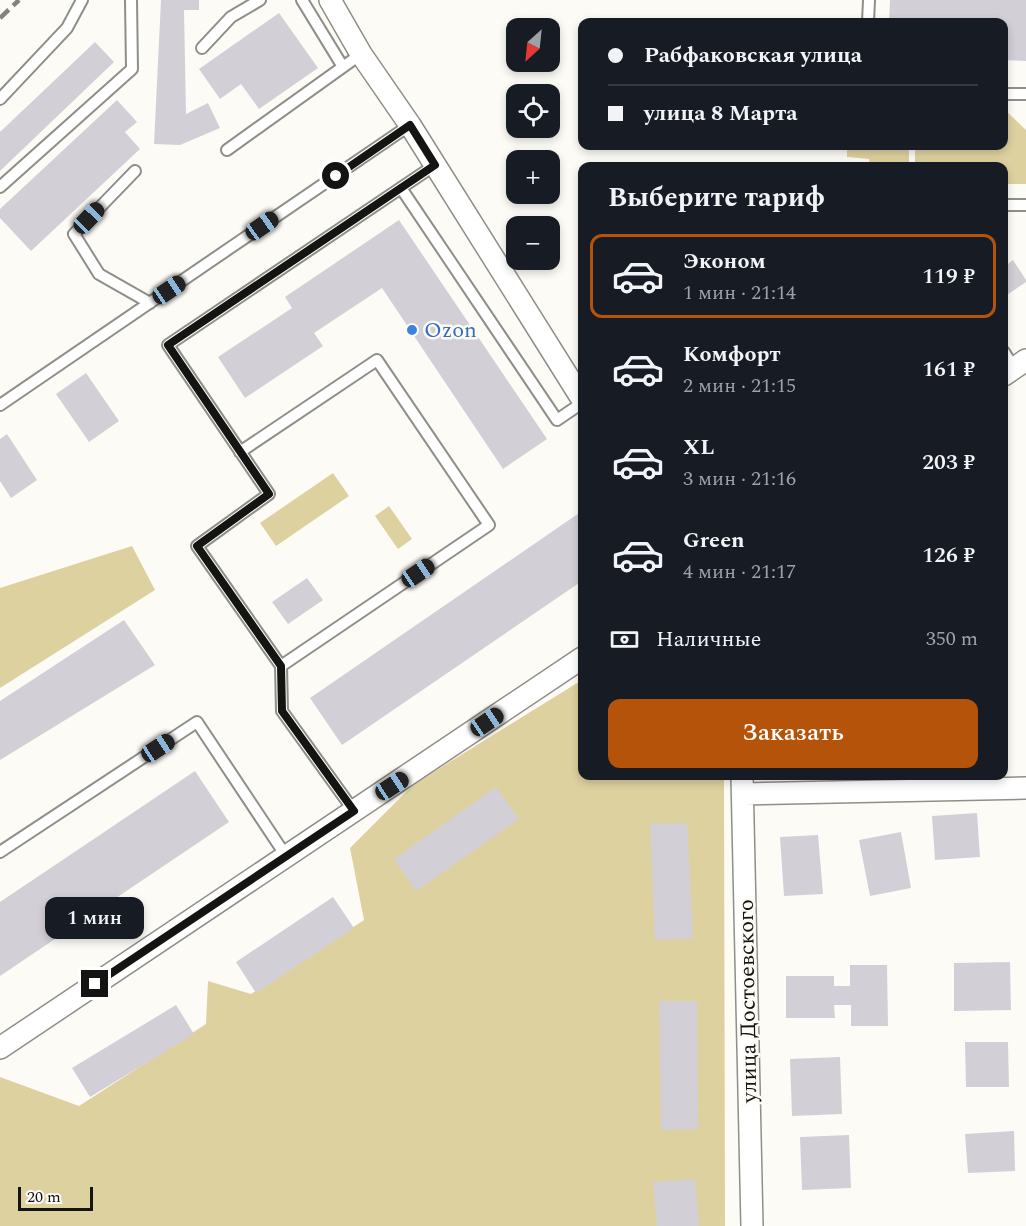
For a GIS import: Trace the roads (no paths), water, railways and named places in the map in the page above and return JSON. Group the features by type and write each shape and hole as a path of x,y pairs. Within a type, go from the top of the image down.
{"street":[{"path":"330,0 361,54 410,125 578,395"},
{"path":"0,1048 578,661"},
{"path":"743,785 1026,788"},
{"name":"улица Достоевского","path":"743,785 752,1226"}],"lane":[{"path":"0,99 67,28 82,0"},
{"path":"0,187 132,69 131,0"},
{"path":"202,48 231,17 260,0"},
{"path":"302,0 343,67"},
{"path":"868,0 868,18"},
{"path":"226,150 361,54"},
{"path":"1008,94 1026,94"},
{"path":"0,405 410,125"},
{"path":"354,811 282,711 281,666 197,546 269,494 168,345 435,165"},
{"path":"135,171 74,234 99,274 150,303"},
{"path":"401,188 557,420 578,404"},
{"path":"1008,205 1026,205"},
{"path":"240,452 376,360 489,525 281,666"},
{"path":"0,852 197,722 286,856"}],"railway":[{"path":"0,18 19,0"}],"place":[{"name":"Ozon","path":"412,330"}]}
